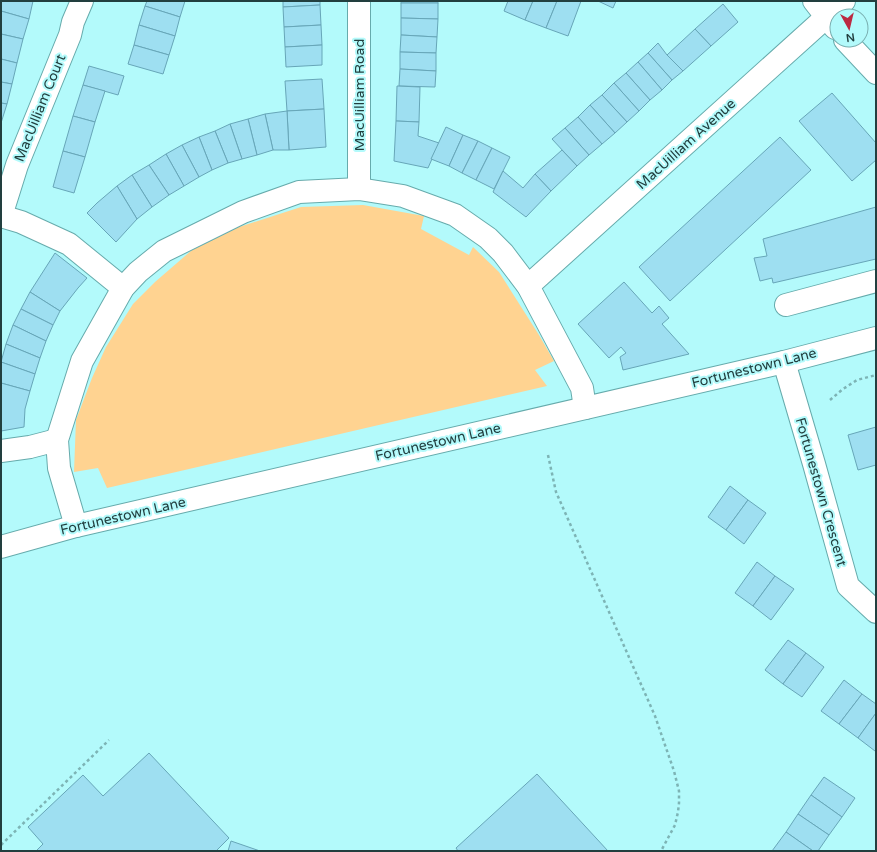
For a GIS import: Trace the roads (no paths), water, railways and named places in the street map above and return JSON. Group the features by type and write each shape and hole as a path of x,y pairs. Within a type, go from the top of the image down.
{"street":[{"name":"MacUilliam Court","path":"82,1 73,22 70,35 17,165 1,216 21,222 69,244 123,288"},
{"name":"MacUilliam Road","path":"359,1 359,189"},
{"name":"MacUilliam Avenue","path":"528,286 844,1"},
{"path":"851,48 876,73"},
{"path":"76,526 59,468 57,440 82,361 123,288 138,272 164,251 243,212 299,192 359,189 402,196 455,215 488,238 503,253 528,286 582,388 585,408"},
{"path":"786,305 876,281"},
{"name":"Fortunestown Lane","path":"1,547 76,526 784,362 876,338"},
{"name":"Fortunestown Crescent","path":"784,362 848,586 876,612"},
{"path":"1,451 30,448 57,440"}]}
